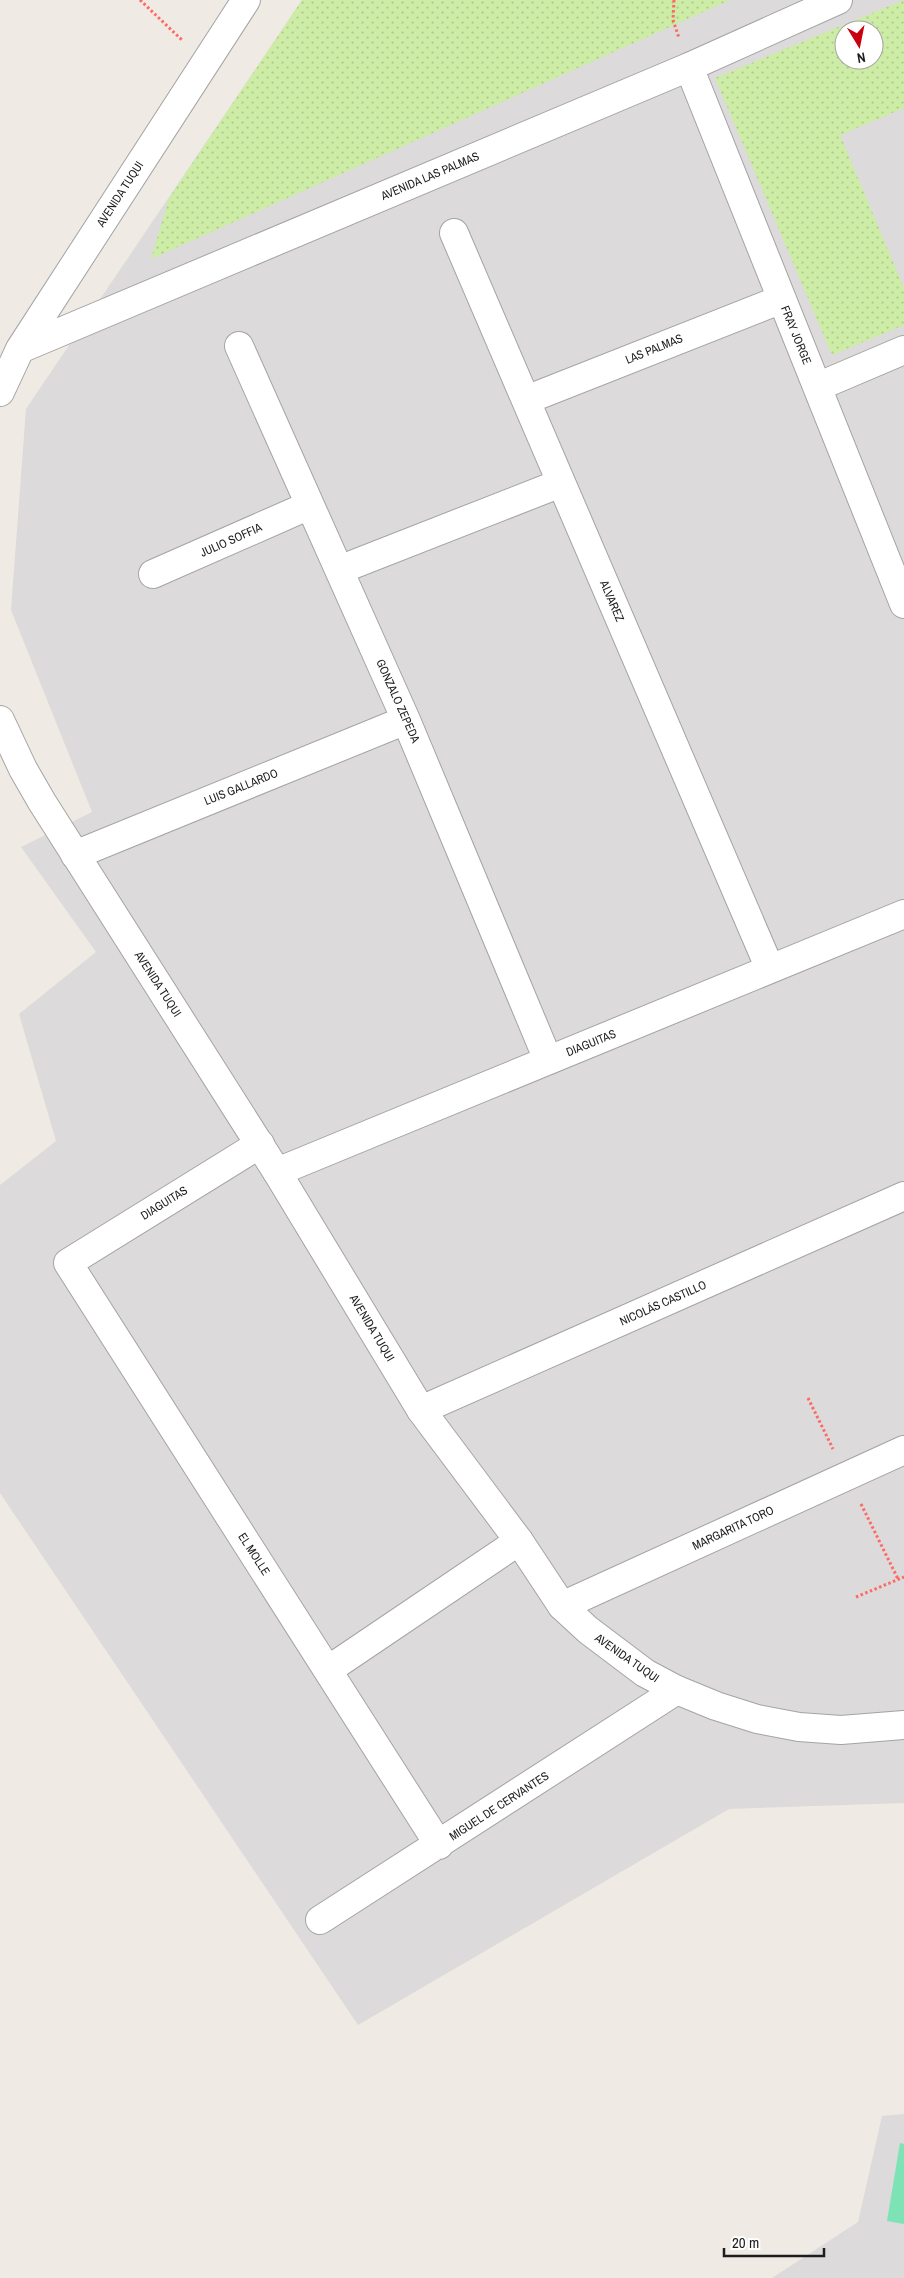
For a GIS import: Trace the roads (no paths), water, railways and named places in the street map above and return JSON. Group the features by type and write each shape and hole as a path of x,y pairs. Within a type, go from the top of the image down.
{"street":[{"name":"AVENIDA TUQUI","path":"0,392 20,349 246,0"},
{"name":"AVENIDA LAS PALMAS","path":"20,349 689,67 838,0"},
{"name":"FRAY JORGE","path":"689,67 904,604"},
{"name":"ALVAREZ","path":"454,233 770,969"},
{"name":"LAS PALMAS","path":"526,400 782,299"},
{"name":"GONZALO ZEPEDA","path":"238,346 406,720 548,1060"},
{"path":"817,387 904,350"},
{"path":"339,570 561,483"},
{"name":"JULIO SOFFIA","path":"153,574 310,505"},
{"name":"AVENIDA TUQUI","path":"0,720 23,770 75,855 260,1144 421,1410 519,1541 562,1606 616,1653 677,1690 716,1706 757,1719 799,1727 842,1730 904,1725"},
{"name":"LUIS GALLARDO","path":"75,855 406,720"},
{"name":"DIAGUITAS","path":"277,1172 904,914"},
{"name":"DIAGUITAS","path":"68,1262 260,1144"},
{"name":"NICOLÁS CASTILLO","path":"421,1410 904,1196"},
{"name":"EL MOLLE","path":"68,1262 439,1845"},
{"name":"MARGARITA TORO","path":"562,1606 904,1450"},
{"path":"328,1670 519,1541"},
{"name":"MIGUEL DE CERVANTES","path":"320,1920 677,1690"}]}
